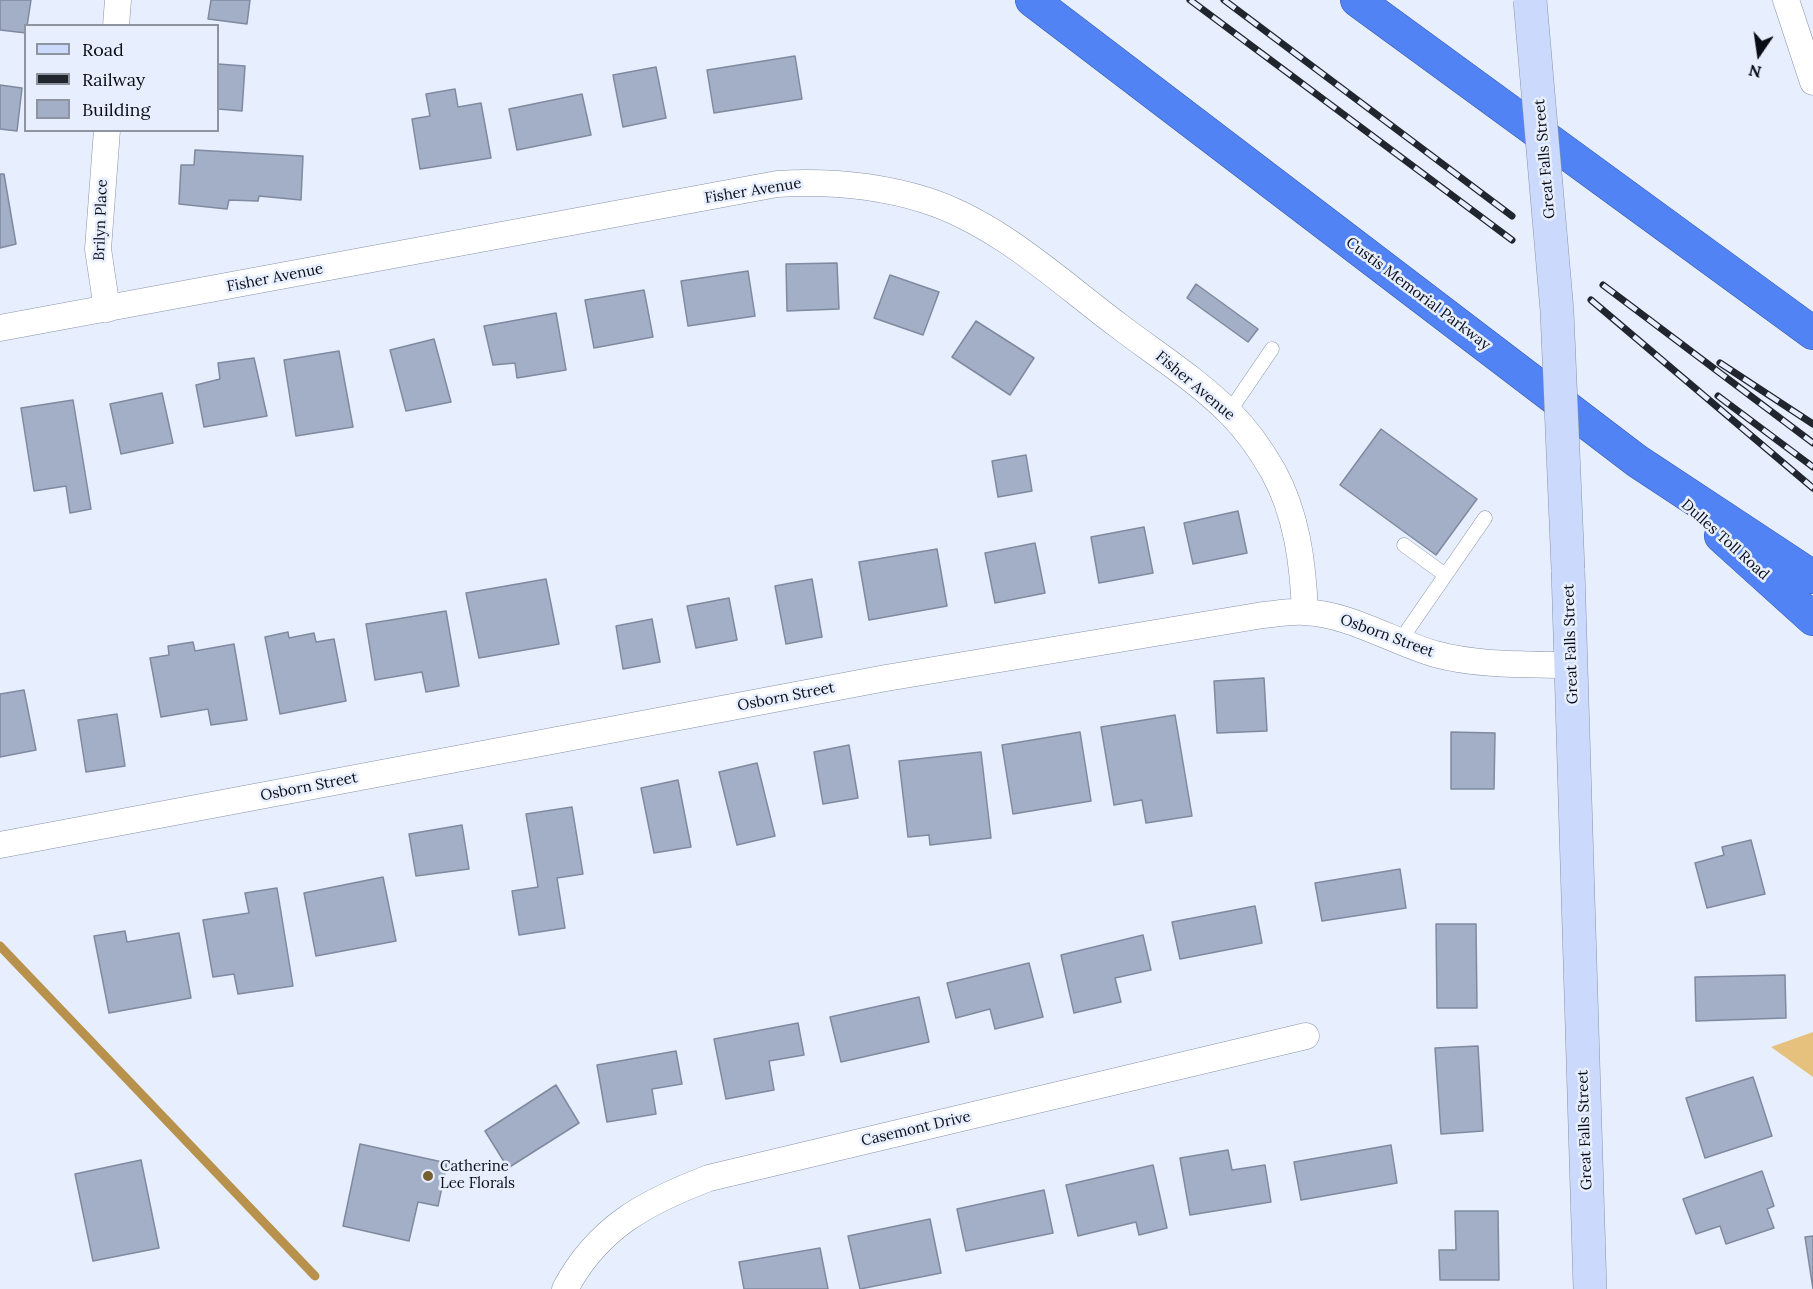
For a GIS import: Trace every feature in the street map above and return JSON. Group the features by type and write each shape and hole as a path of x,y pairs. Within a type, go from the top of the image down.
{"highway":[{"name":"Custis Memorial Parkway","path":"1032,0 1637,461 1813,577"},
{"path":"1357,0 1813,333"},
{"name":"Dulles Toll Road","path":"1637,461 1813,619"}],"main road":[{"name":"Great Falls Street","path":"1530,0 1554,279 1569,569 1590,1289"}],"street":[{"path":"116,24 118,0"},
{"path":"1786,0 1813,82"},
{"name":"Brilyn Place","path":"107,132 98,249 107,309"},
{"name":"Fisher Avenue","path":"0,328 777,184 826,182 855,184 926,200 994,233 1189,379 1229,412 1255,443 1274,472 1286,500 1302,564 1305,612"},
{"name":"Osborn Street","path":"0,845 886,678 1263,615 1305,612 1353,622 1435,654 1468,660 1571,665"},
{"name":"Casemont Drive","path":"565,1289 573,1273 597,1242 626,1217 663,1196 709,1178 1306,1036"}],"lane":[{"path":"1229,412 1272,349"},
{"path":"1400,641 1444,574 1485,518"},
{"path":"1404,545 1444,574"}],"shaded area":[{"path":"1813,1032 1813,1077 1771,1047"}],"building":[{"path":"0,0 31,0 27,24 24,24 24,33 0,30"},
{"path":"211,0 250,0 247,24 208,19"},
{"path":"795,56 802,99 714,113 707,70"},
{"path":"219,64 245,66 242,111 219,109"},
{"path":"656,67 666,118 623,127 613,75"},
{"path":"0,85 22,88 17,131 0,129"},
{"path":"455,89 458,107 481,103 491,158 420,169 412,119 430,116 426,94"},
{"path":"582,94 591,135 517,150 509,109"},
{"path":"195,150 303,156 301,200 259,196 258,201 229,200 227,209 179,204 181,165 194,165"},
{"path":"0,174 4,174 16,244 0,248"},
{"path":"837,263 839,309 787,311 786,264"},
{"path":"748,271 755,316 688,326 681,281"},
{"path":"890,275 939,292 923,335 874,318"},
{"path":"1196,284 1258,329 1248,342 1187,298"},
{"path":"644,290 653,337 594,348 585,300"},
{"path":"556,313 566,370 517,378 515,363 493,365 484,326"},
{"path":"976,321 1034,358 1010,395 952,357"},
{"path":"434,339 451,402 406,411 390,350"},
{"path":"339,351 353,427 296,436 284,360"},
{"path":"254,358 267,416 204,427 196,385 220,379 218,363"},
{"path":"162,393 173,443 121,454 110,404"},
{"path":"73,400 91,509 70,513 66,486 34,491 21,408"},
{"path":"1381,429 1477,499 1436,555 1340,485"},
{"path":"1026,455 1032,491 998,497 992,461"},
{"path":"1238,511 1247,553 1193,564 1184,523"},
{"path":"1144,527 1153,573 1099,583 1091,537"},
{"path":"1035,543 1045,593 995,603 985,553"},
{"path":"937,549 947,606 869,620 859,562"},
{"path":"546,579 559,644 479,658 466,593"},
{"path":"812,579 822,637 786,644 775,586"},
{"path":"729,598 737,640 696,648 687,606"},
{"path":"446,611 459,686 426,692 422,672 375,680 366,624"},
{"path":"652,619 660,662 623,669 616,626"},
{"path":"288,632 289,638 314,633 316,642 334,639 346,701 280,714 265,637"},
{"path":"193,642 195,651 234,644 247,720 211,725 208,709 161,717 150,658 169,655 168,646"},
{"path":"1264,678 1267,731 1217,733 1214,681"},
{"path":"24,690 36,750 0,757 0,694"},
{"path":"117,714 125,766 86,772 78,720"},
{"path":"1175,715 1192,816 1146,823 1142,800 1114,805 1101,727"},
{"path":"1080,732 1091,801 1013,814 1002,745"},
{"path":"1451,732 1495,733 1494,789 1451,789"},
{"path":"849,745 858,798 823,804 814,752"},
{"path":"981,752 991,838 930,845 929,835 908,837 899,761"},
{"path":"757,763 775,836 737,845 719,772"},
{"path":"678,780 691,847 654,853 641,788"},
{"path":"572,807 583,874 557,878 565,928 519,935 512,891 538,887 526,814"},
{"path":"462,825 469,869 416,876 409,834"},
{"path":"1751,840 1765,894 1707,908 1695,863 1724,855 1722,847"},
{"path":"1400,869 1406,908 1322,921 1315,883"},
{"path":"383,877 396,941 316,956 304,893"},
{"path":"277,888 293,986 238,994 234,974 213,977 203,920 249,913 245,893"},
{"path":"1255,906 1262,943 1180,959 1172,922"},
{"path":"1436,924 1476,924 1477,1008 1437,1008"},
{"path":"125,931 127,942 179,933 191,998 109,1013 94,936"},
{"path":"1143,935 1151,970 1115,978 1121,1002 1074,1013 1061,955"},
{"path":"1029,963 1043,1017 995,1029 990,1009 956,1018 947,983"},
{"path":"1785,975 1786,1018 1696,1021 1695,977"},
{"path":"919,997 929,1042 841,1062 830,1017"},
{"path":"798,1023 804,1055 769,1061 774,1090 726,1099 714,1039"},
{"path":"1478,1046 1483,1131 1441,1134 1435,1048"},
{"path":"676,1051 682,1084 652,1089 656,1114 607,1122 597,1065"},
{"path":"1753,1077 1772,1136 1705,1158 1686,1098"},
{"path":"556,1085 579,1123 508,1168 485,1131"},
{"path":"360,1144 447,1163 438,1206 418,1202 409,1241 343,1226"},
{"path":"1391,1145 1397,1183 1301,1200 1294,1162"},
{"path":"1228,1150 1232,1170 1265,1165 1271,1202 1190,1215 1180,1158"},
{"path":"141,1160 159,1248 93,1261 75,1174"},
{"path":"1153,1165 1167,1228 1139,1235 1136,1222 1078,1236 1066,1185"},
{"path":"1762,1171 1774,1206 1767,1209 1774,1228 1726,1244 1720,1226 1696,1234 1683,1199"},
{"path":"1044,1190 1053,1233 966,1251 957,1209"},
{"path":"1455,1211 1498,1211 1499,1280 1440,1280 1439,1250 1456,1250"},
{"path":"930,1219 941,1273 860,1289 848,1236"},
{"path":"1813,1236 1813,1289 1805,1237"},
{"path":"820,1248 828,1289 744,1289 739,1262"}],"waterway":[{"path":"0,946 315,1276"}],"railway":[{"path":"1190,0 1512,240"},
{"path":"1224,0 1512,216"},
{"path":"1603,285 1813,443"},
{"path":"1591,300 1813,488"},
{"path":"1720,363 1813,424"},
{"path":"1718,396 1813,467"}],"place":[{"name":"Catherine Lee Florals","path":"428,1176"}]}
